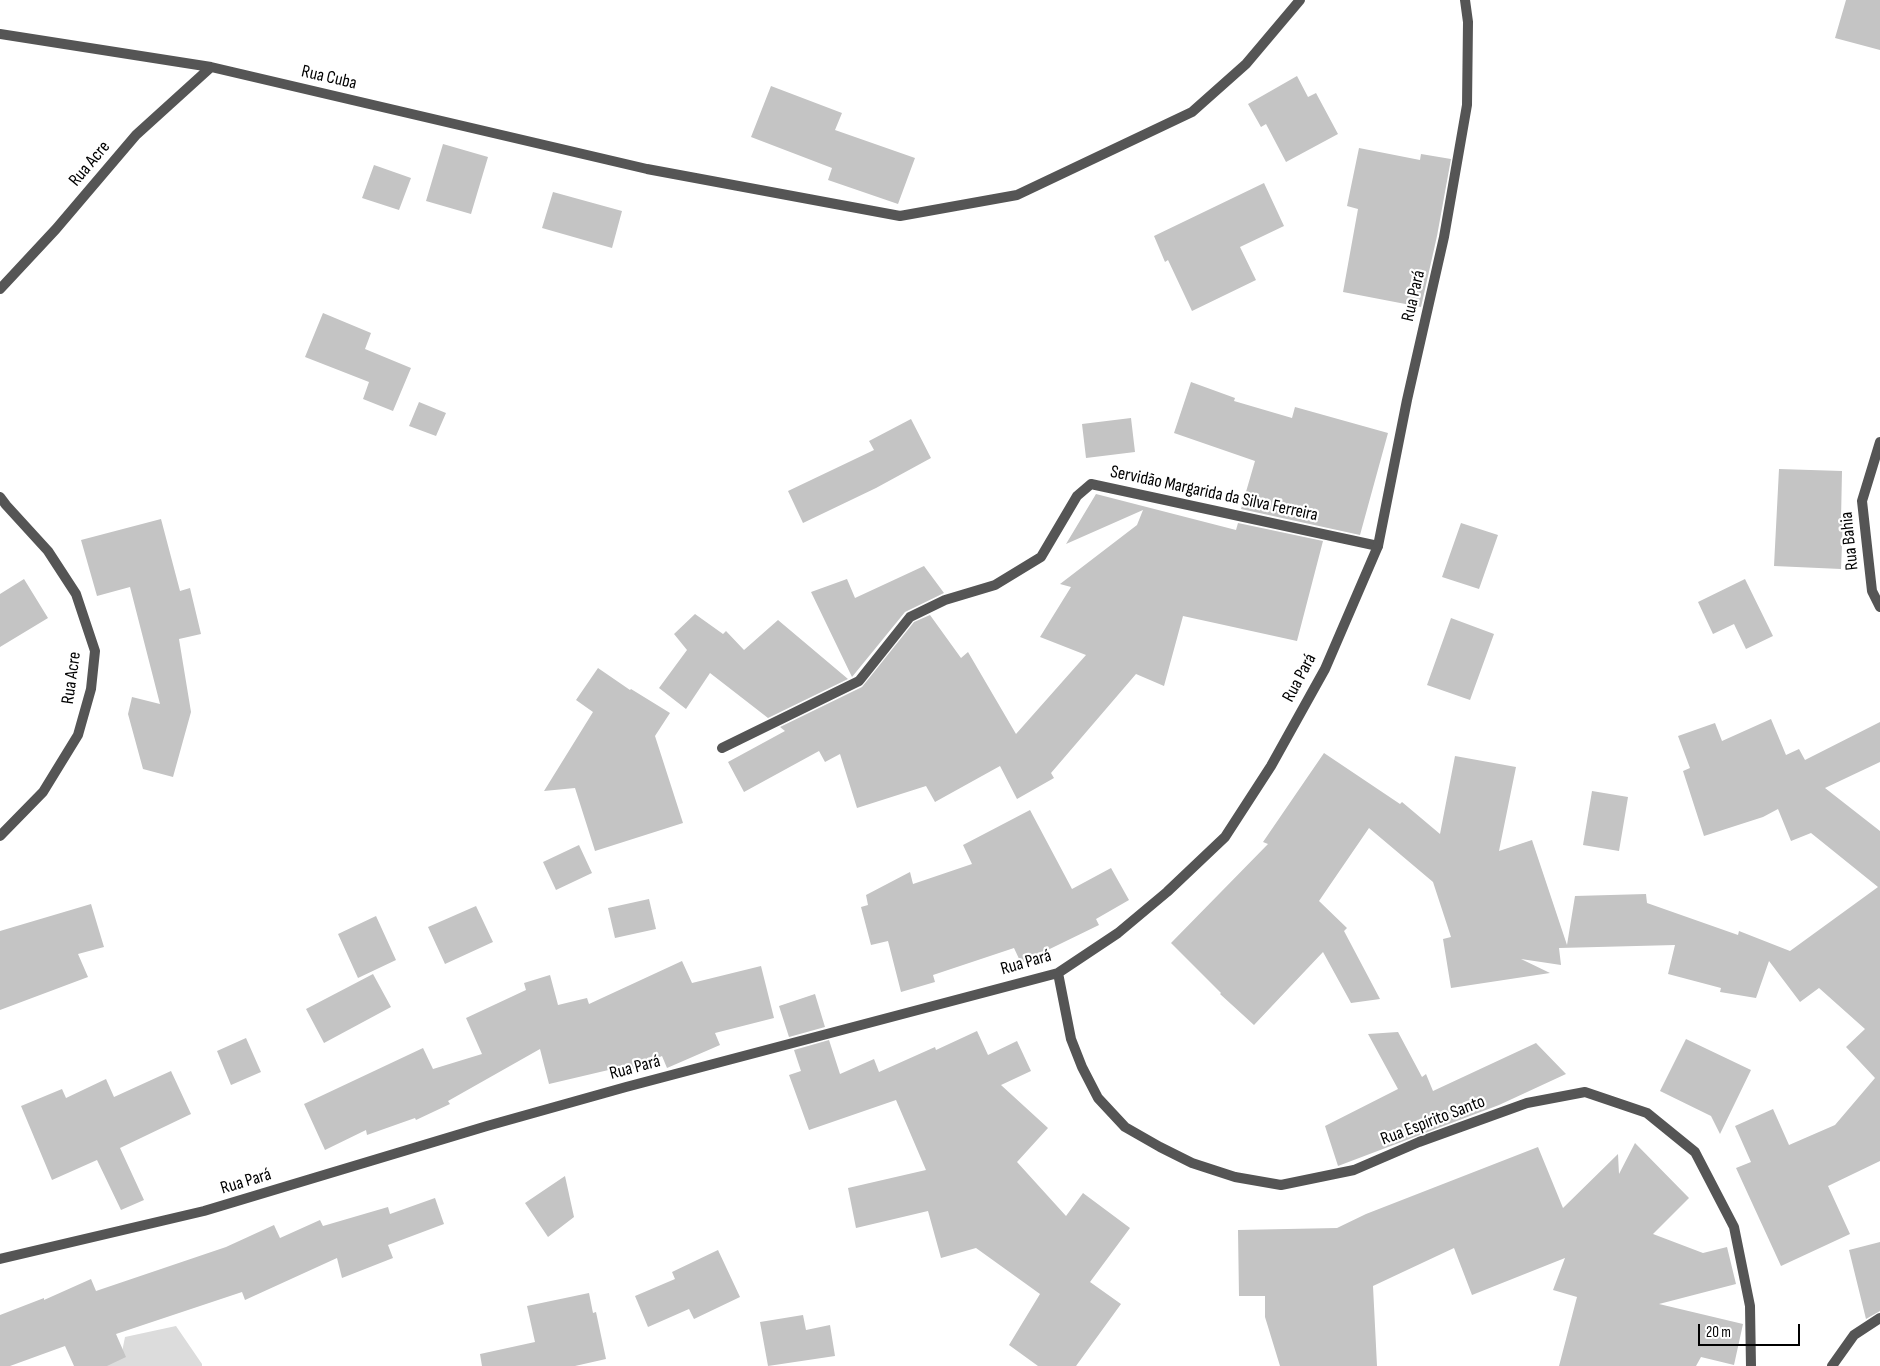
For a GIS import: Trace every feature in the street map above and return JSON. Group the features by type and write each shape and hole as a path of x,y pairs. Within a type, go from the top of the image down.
{"street":[{"name":"Rua Cuba","path":"0,34 211,67 647,169 900,216 1017,195 1192,112 1246,64 1300,0"},
{"name":"Rua Pará","path":"0,1259 204,1211 487,1126 626,1087 1058,973 1118,933 1167,892 1225,837 1271,766 1324,669 1378,546 1407,400 1444,238 1467,105 1468,22 1466,0"},
{"name":"Rua Acre","path":"0,289 56,229 136,135 211,67"},
{"name":"Rua Bahia","path":"1880,442 1862,501 1872,591 1880,608"},
{"name":"Servidão Margarida da Silva Ferreira","path":"722,748 859,681 910,617 945,600 995,585 1041,558 1077,496 1091,484 1378,546"},
{"name":"Rua Acre","path":"0,497 48,552 76,594 95,651 90,689 78,735 43,792 0,836"},
{"name":"Rua Espírito Santo","path":"1058,973 1071,1039 1082,1067 1098,1098 1125,1127 1192,1163 1234,1176 1281,1185 1354,1170 1419,1142 1527,1103 1585,1092 1647,1113 1696,1152 1734,1227 1750,1306 1751,1366"},
{"path":"1832,1366 1854,1335 1880,1318"}],"shaded area":[{"path":"176,1326 202,1366 106,1366 121,1357 125,1337"}],"building":[{"path":"1846,0 1880,0 1880,50 1835,38"},
{"path":"1297,76 1308,97 1316,93 1338,134 1286,162 1266,124 1261,127 1248,104"},
{"path":"771,86 842,113 835,130 915,158 898,204 828,180 832,168 751,137"},
{"path":"443,144 488,157 471,214 426,201"},
{"path":"1359,148 1420,160 1421,154 1451,159 1437,236 1421,307 1343,292 1358,209 1347,206"},
{"path":"374,165 411,178 399,210 362,198"},
{"path":"1264,183 1284,226 1240,247 1256,280 1192,311 1168,260 1165,262 1154,236"},
{"path":"553,192 622,211 612,248 542,228"},
{"path":"323,313 371,333 365,349 411,368 393,411 363,399 369,382 305,357"},
{"path":"1191,382 1235,398 1234,401 1292,418 1295,407 1388,433 1360,535 1241,509 1255,461 1174,433"},
{"path":"419,402 446,413 436,436 409,426"},
{"path":"1131,418 1135,452 1086,458 1082,424"},
{"path":"911,419 931,458 876,488 803,523 788,491 874,450 869,441"},
{"path":"1779,469 1842,471 1841,569 1774,566"},
{"path":"1096,494 1236,530 1238,523 1323,541 1297,641 1183,616 1164,686 1136,674 1051,773 1054,778 1017,799 1000,766 935,802 926,786 857,808 840,754 825,762 819,751 744,792 728,762 785,731 780,727 862,687 914,622 930,615 961,658 968,652 1016,734 1086,655 1040,637 1071,587 1060,584 1137,525 1143,510 1066,544"},
{"path":"161,519 180,591 190,588 201,634 179,639 191,712 173,777 143,769 128,714 132,697 160,704 130,587 97,596 81,540"},
{"path":"1461,523 1498,535 1479,589 1442,577"},
{"path":"924,566 944,593 905,612 852,677 811,592 847,579 855,598"},
{"path":"24,579 48,618 0,647 0,594"},
{"path":"1745,579 1773,636 1746,649 1734,624 1713,634 1698,602"},
{"path":"695,614 723,634 726,631 744,650 778,620 848,679 768,718 710,673 686,709 659,688 687,650 674,634"},
{"path":"1451,618 1494,634 1470,700 1427,685"},
{"path":"598,668 630,690 670,713 655,736 683,823 595,851 575,788 544,791 593,712 576,700"},
{"path":"1771,719 1786,755 1799,749 1805,760 1880,722 1880,762 1825,788 1880,831 1880,1161 1828,1186 1850,1234 1781,1266 1736,1168 1751,1162 1735,1126 1773,1109 1789,1145 1835,1125 1875,1078 1846,1047 1865,1029 1819,988 1800,1002 1769,961 1756,998 1720,992 1721,988 1668,974 1675,945 1559,948 1561,965 1521,959 1550,973 1451,988 1443,939 1451,937 1433,882 1369,828 1319,901 1347,928 1344,931 1380,999 1351,1003 1323,952 1254,1025 1220,994 1171,943 1268,844 1263,842 1324,753 1400,804 1402,802 1440,834 1455,756 1516,767 1499,851 1532,840 1567,945 1575,896 1646,894 1647,903 1738,935 1739,931 1790,951 1878,887 1811,833 1791,841 1778,809 1763,817 1704,836 1683,771 1690,768 1678,736 1715,723 1722,741"},
{"path":"1592,791 1628,797 1619,851 1583,845"},
{"path":"1030,810 1072,889 1111,868 1129,900 1096,919 1099,925 1021,963 1014,948 933,975 935,982 901,992 888,941 871,945 861,907 868,905 866,895 910,872 913,884 972,864 963,845"},
{"path":"579,845 592,873 556,890 543,862"},
{"path":"649,899 656,929 615,938 608,908"},
{"path":"91,904 104,947 78,954 88,977 0,1010 0,931"},
{"path":"476,906 493,942 445,964 428,927"},
{"path":"376,916 396,960 358,978 338,934"},
{"path":"682,961 692,983 761,966 774,1018 715,1033 720,1045 667,1068 662,1056 620,1075 617,1068 549,1084 540,1049 448,1101 450,1104 416,1120 415,1118 367,1135 366,1130 325,1150 304,1104 423,1048 433,1069 482,1054 466,1018 526,990 524,983 550,975 558,1005 587,998 589,1004"},
{"path":"373,974 391,1007 324,1043 306,1009"},
{"path":"815,994 825,1027 789,1037 779,1006"},
{"path":"977,1031 988,1055 1017,1041 1031,1071 1001,1085 1048,1128 1017,1162 1066,1216 1083,1193 1130,1228 1090,1282 1121,1304 1076,1366 1038,1366 1009,1345 1040,1294 976,1248 941,1258 928,1211 856,1228 848,1188 926,1170 896,1100 809,1130 789,1075 801,1071 794,1050 829,1040 840,1074 874,1059 879,1072 935,1047 936,1050"},
{"path":"1398,1032 1422,1077 1426,1074 1433,1091 1536,1043 1566,1074 1499,1105 1338,1166 1325,1126 1398,1089 1368,1034"},
{"path":"246,1038 261,1072 231,1085 217,1051"},
{"path":"1686,1039 1751,1070 1720,1134 1711,1116 1660,1091"},
{"path":"171,1071 191,1114 120,1148 144,1200 121,1210 97,1160 52,1180 21,1106 62,1089 66,1098 106,1079 114,1097"},
{"path":"1635,1143 1689,1198 1653,1234 1703,1253 1727,1247 1736,1284 1659,1304 1743,1324 1734,1365 1701,1357 1696,1366 1559,1366 1577,1297 1553,1290 1565,1258 1472,1295 1454,1248 1373,1286 1377,1366 1280,1366 1265,1317 1265,1296 1239,1296 1238,1230 1337,1228 1366,1214 1538,1147 1563,1208 1618,1154 1619,1174"},
{"path":"565,1176 574,1217 548,1237 525,1203"},
{"path":"435,1198 444,1224 388,1245 393,1258 342,1278 337,1258 245,1300 242,1292 116,1334 126,1357 107,1366 74,1366 65,1346 10,1366 0,1366 0,1315 44,1298 44,1300 91,1279 96,1291 226,1247 274,1225 280,1238 320,1220 323,1226 388,1207 390,1214"},
{"path":"1880,1242 1880,1311 1866,1319 1849,1250"},
{"path":"718,1250 740,1297 694,1319 689,1309 648,1327 635,1296 675,1279 672,1272"},
{"path":"589,1293 593,1313 596,1312 606,1359 575,1366 482,1366 480,1354 535,1342 527,1306"},
{"path":"803,1315 806,1330 830,1325 835,1356 768,1366 760,1322"}]}
